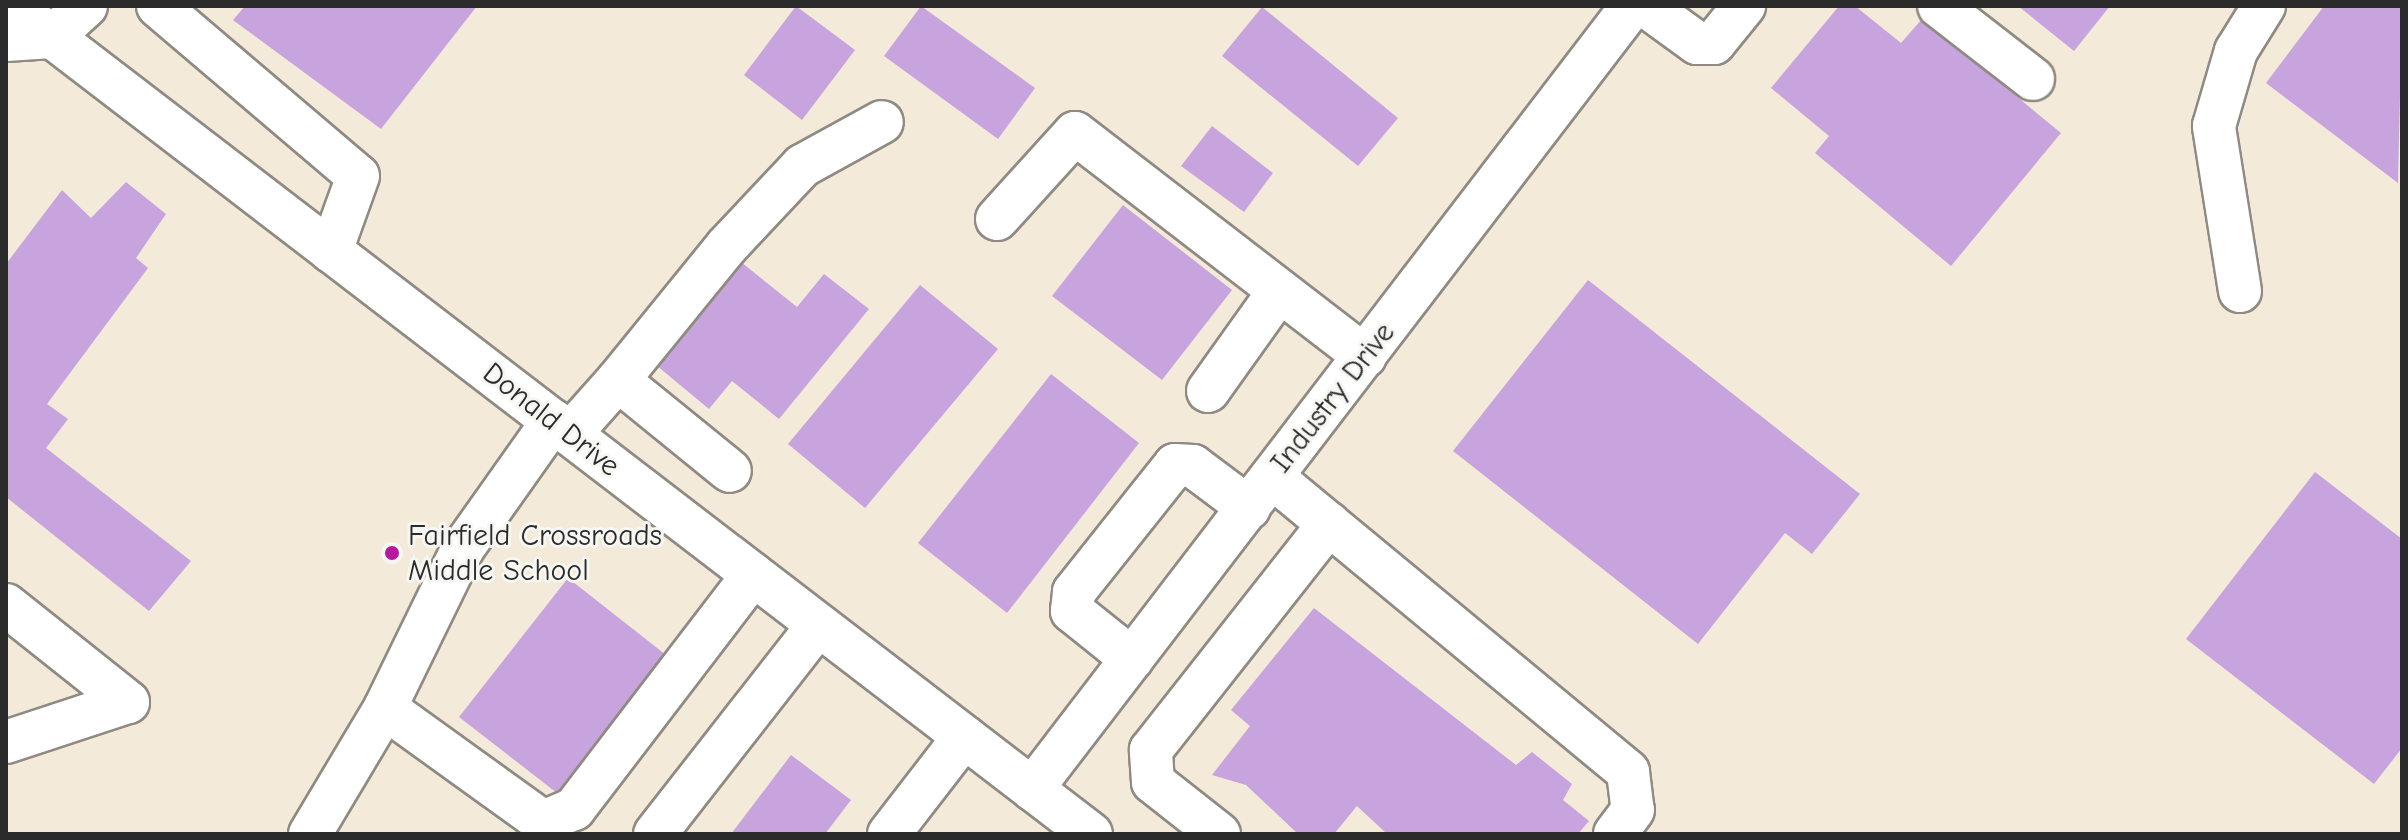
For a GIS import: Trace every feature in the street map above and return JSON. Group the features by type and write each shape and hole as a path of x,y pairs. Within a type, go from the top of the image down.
{"street":[{"name":"Donald Drive","path":"12,6 1091,834"},
{"path":"6,40 52,37 86,6"},
{"path":"158,6 358,176 331,251"},
{"name":"Industry Drive","path":"1032,789 1632,6"},
{"path":"1646,6 1697,43 1714,43 1744,6"},
{"path":"1939,6 2033,79"},
{"path":"2240,291 2214,126 2236,51 2264,6"},
{"path":"310,834 385,708 463,548 562,428 618,380 727,246 802,166 882,122"},
{"path":"997,219 1075,133 1278,293 1365,356"},
{"path":"1208,391 1278,293"},
{"path":"618,380 730,471"},
{"path":"1132,659 1072,611 1074,592 1175,465 1193,466 1329,524 1628,772 1633,810 1616,832"},
{"path":"1219,834 1153,782 1151,750 1329,524"},
{"path":"385,708 543,822 574,809 753,575"},
{"path":"6,605 128,702 6,742"},
{"path":"655,834 818,625"},
{"path":"894,832 964,737"}],"building":[{"path":"245,6 477,6 381,129 233,20"},
{"path":"796,6 855,50 802,120 744,75"},
{"path":"921,6 1035,88 998,139 884,56"},
{"path":"1839,6 1855,6 1901,43 1922,19 2061,133 1951,266 1815,153 1829,136 1771,88"},
{"path":"2018,6 2110,6 2074,51"},
{"path":"2324,6 2402,6 2398,183 2266,83"},
{"path":"1262,7 1398,118 1358,166 1222,56"},
{"path":"1212,126 1273,173 1244,212 1181,166"},
{"path":"126,182 166,214 136,258 148,268 47,404 68,419 46,448 191,561 149,611 6,497 6,264 62,190 91,218"},
{"path":"1123,205 1232,290 1162,380 1052,296"},
{"path":"741,262 797,307 824,274 869,309 779,419 732,381 709,409 656,365"},
{"path":"1588,280 1860,494 1812,554 1785,533 1698,644 1453,451"},
{"path":"920,285 998,349 865,508 788,444"},
{"path":"1051,374 1139,443 1007,613 918,543"},
{"path":"2315,472 2402,539 2402,748 2374,784 2186,639"},
{"path":"568,578 666,655 557,793 459,717"},
{"path":"1314,608 1516,765 1532,752 1572,784 1563,800 1589,821 1578,834 1387,834 1357,806 1334,834 1298,834 1246,785 1212,775 1250,726 1231,710"},
{"path":"791,755 851,800 825,834 731,834"}],"place":[{"name":"Fairfield Crossroads Middle School","path":"392,553"}]}
